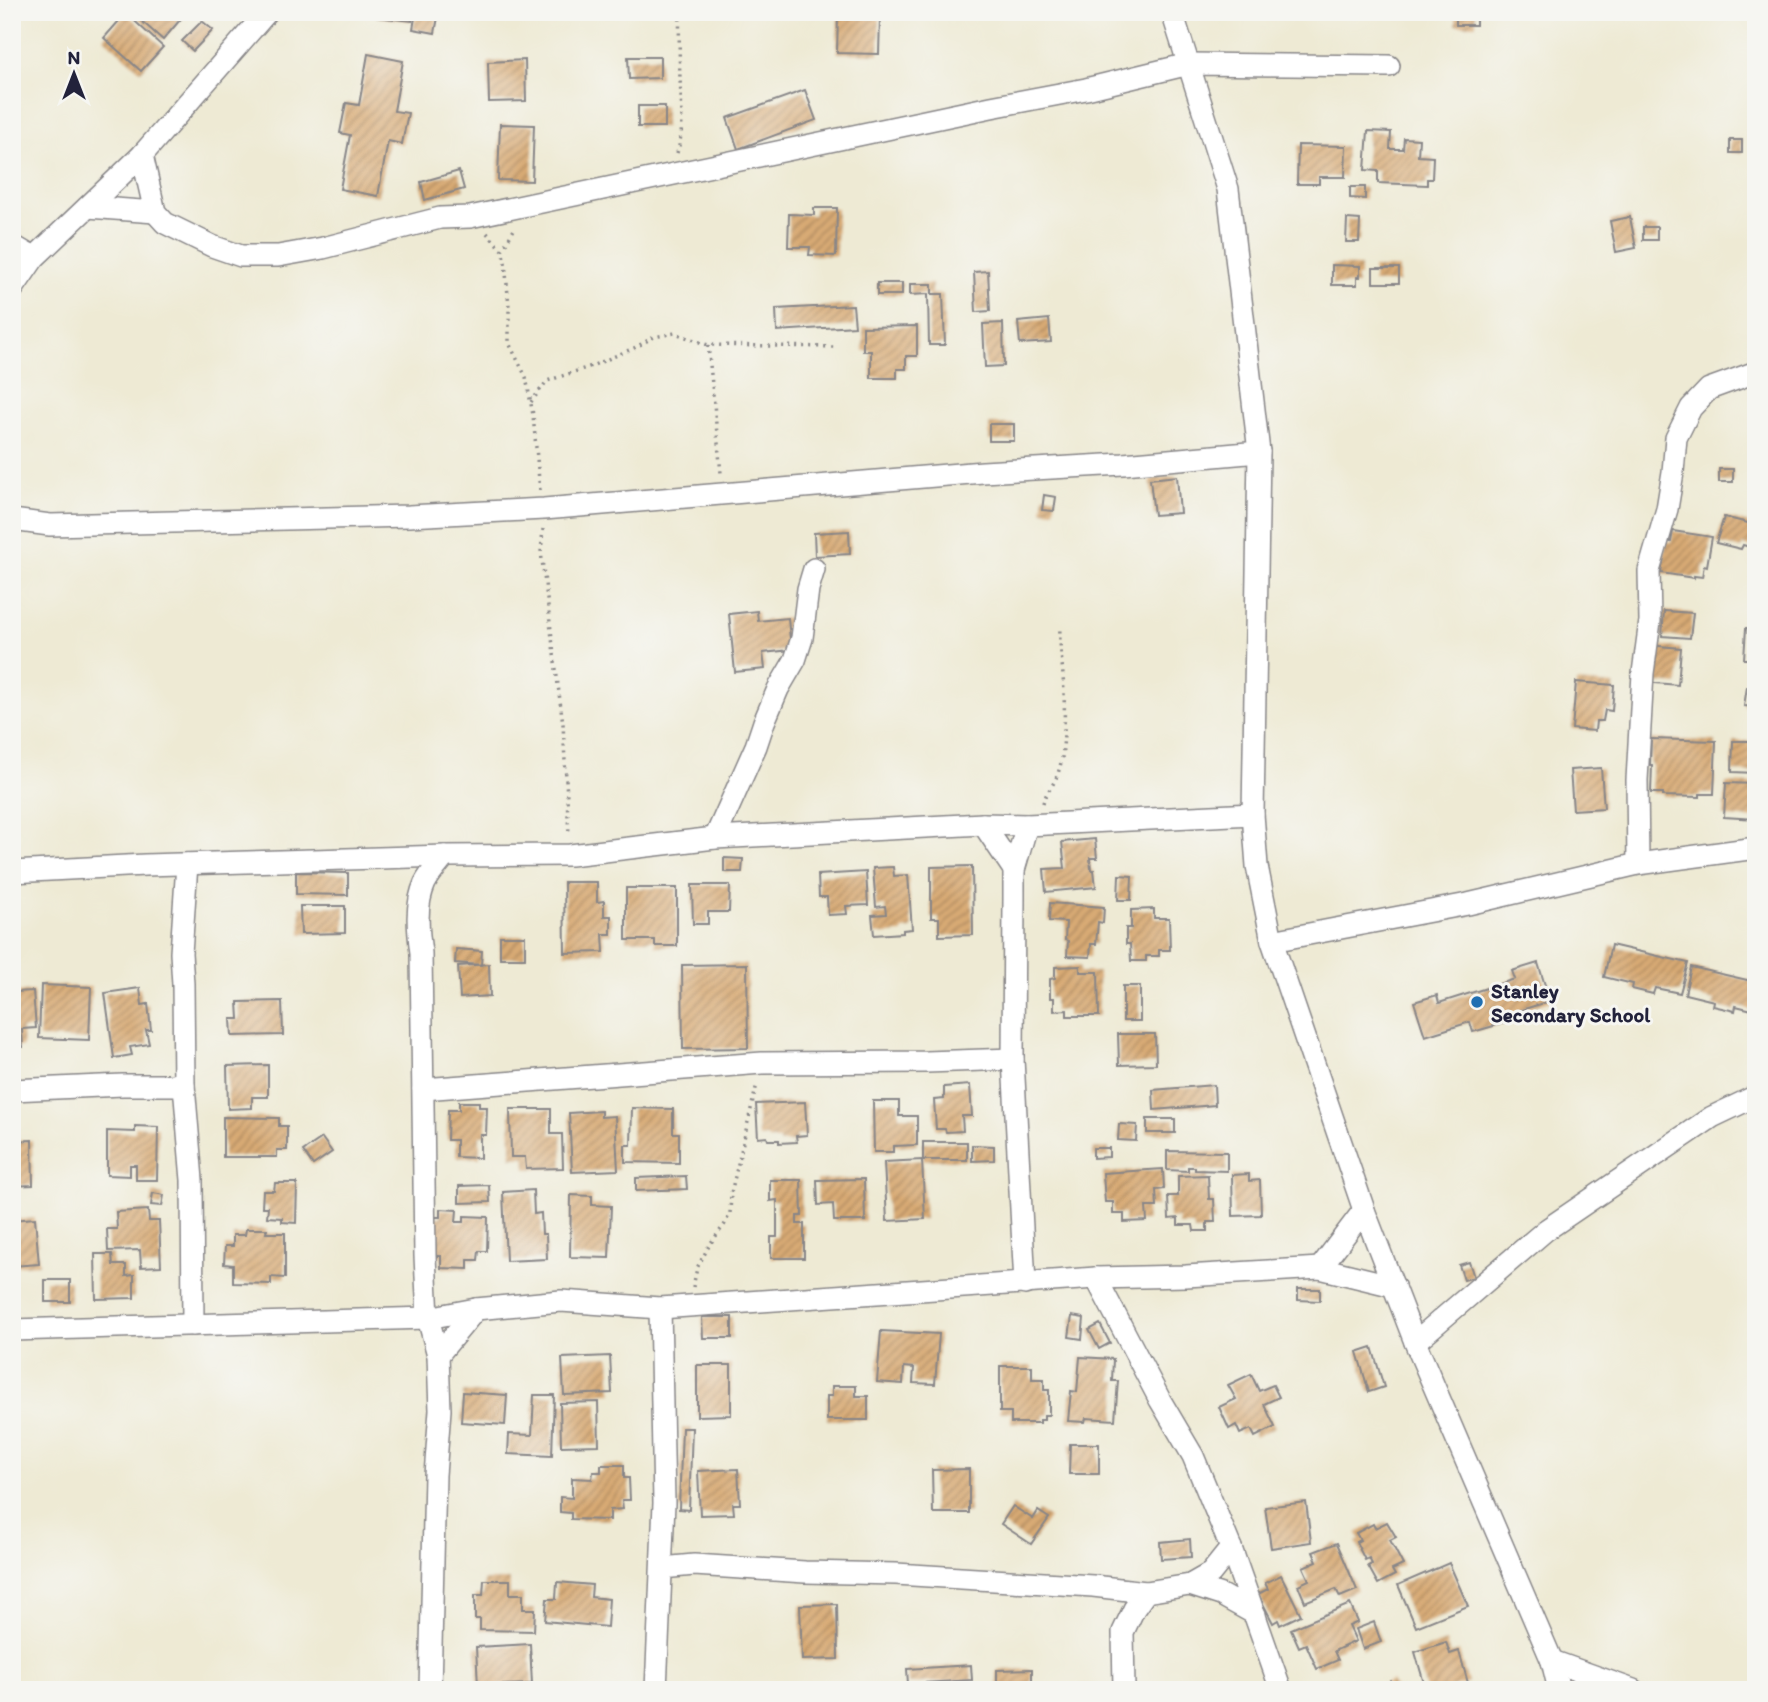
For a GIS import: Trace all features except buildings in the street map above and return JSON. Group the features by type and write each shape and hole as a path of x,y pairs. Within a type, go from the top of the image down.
{"street":[{"path":"12,290 34,258 142,155 267,12"},
{"path":"1172,12 1228,189 1259,452 1252,814 1257,866 1272,940 1364,1210 1415,1342 1552,1661 1559,1690"},
{"path":"142,155 155,212 165,223 212,246 241,256 278,256 323,248 440,218 470,217 1086,89 1189,64 1389,66"},
{"path":"88,207 155,212"},
{"path":"12,245 34,258"},
{"path":"1638,864 1637,780 1643,673 1650,621 1649,570 1667,509 1676,438 1691,408 1709,390 1756,372"},
{"path":"12,520 50,526 544,509 1259,452"},
{"path":"715,838 778,689 795,660 802,638 808,589 814,569"},
{"path":"12,872 445,856 570,855 715,838 1252,814"},
{"path":"983,824 1014,870"},
{"path":"1025,1284 1013,1059 1014,870 1031,825"},
{"path":"1272,940 1468,904 1638,864 1756,848"},
{"path":"430,1690 435,1475 440,1409 438,1355 428,1318 425,1256 421,953 418,922 425,882 445,856"},
{"path":"187,864 181,953 184,1085 192,1180 193,1325"},
{"path":"423,1089 762,1063 1013,1059"},
{"path":"12,1090 184,1085"},
{"path":"1415,1342 1546,1230 1712,1117 1756,1096"},
{"path":"1320,1268 1364,1210"},
{"path":"12,1330 428,1318 475,1309 561,1301 660,1308 1096,1278 1320,1268 1394,1286"},
{"path":"1096,1278 1160,1400 1193,1456 1231,1548 1281,1690"},
{"path":"656,1690 664,1503 660,1308"},
{"path":"438,1355 475,1309"},
{"path":"662,1568 694,1565 896,1574 1093,1586 1146,1592 1190,1585 1211,1573 1231,1548"},
{"path":"1190,1585 1221,1595 1255,1614"},
{"path":"1124,1690 1124,1632 1134,1609 1146,1592"},
{"path":"1552,1661 1633,1690"}],"path":[{"path":"656,178 674,162 682,139 680,12"},
{"path":"470,217 502,250 509,306 509,343 526,377 531,402 538,485 544,509 541,552 563,724 570,855"},
{"path":"531,402 547,381 589,367 654,337 675,333 708,345 836,347"},
{"path":"708,345 723,493"},
{"path":"1031,825 1058,774 1061,759 1064,692 1060,626"},
{"path":"689,1306 697,1268 730,1213 731,1193 762,1063"}],"place":[{"name":"Stanley Secondary School","path":"1477,1002"}]}
